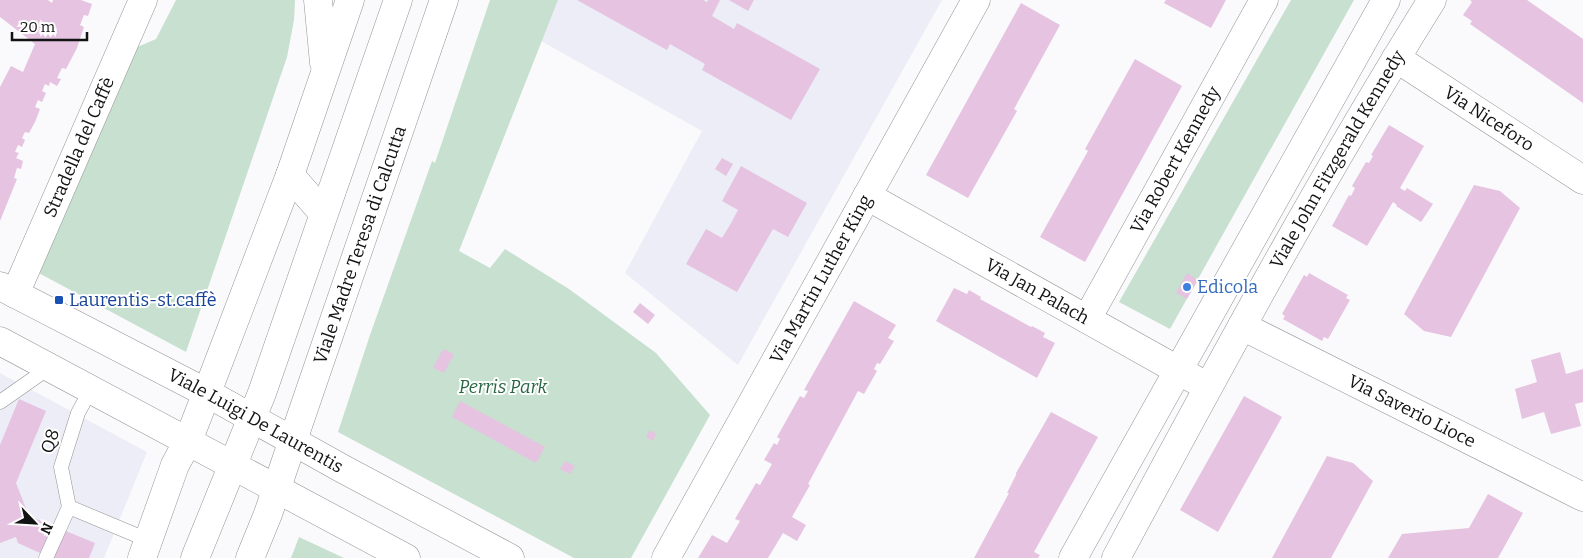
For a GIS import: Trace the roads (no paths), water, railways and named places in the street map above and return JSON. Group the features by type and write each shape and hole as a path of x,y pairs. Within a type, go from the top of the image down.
{"street":[{"name":"Stradella del Caffè","path":"8,290 143,0"},
{"path":"318,0 325,73"},
{"path":"145,549 175,465 188,441 290,175 350,0"},
{"path":"195,558 253,418 398,0"},
{"name":"Viale Madre Teresa di Calcutta","path":"250,558 277,489 444,0"},
{"name":"Via Martin Luther King","path":"666,558 976,0"},
{"name":"Via Robert Kennedy","path":"1086,319 1264,0"},
{"name":"Viale John Fitzgerald Kennedy","path":"1073,558 1386,0"},
{"name":"Viale John Fitzgerald Kennedy","path":"1116,558 1242,326 1396,58 1432,0"},
{"name":"Via Niceforo","path":"1396,58 1583,180"},
{"path":"290,175 323,213"},
{"name":"Via Jan Palach","path":"867,196 1208,387"},
{"name":"Viale Luigi De Laurentis","path":"8,290 207,392 343,469 510,558"},
{"name":"Via Saverio Lioce","path":"1242,326 1583,497"},
{"path":"0,341 406,558"}],"lane":[{"path":"0,402 50,367"},
{"name":"Q8","path":"69,507 62,468 78,413 91,389"},
{"path":"46,558 69,507 145,549"}],"place":[{"name":"Edicola","path":"1187,287"},
{"name":"Laurentis-st.caffè","path":"59,300"}],"park label":[{"name":"Perris Park","path":"503,387"}]}
